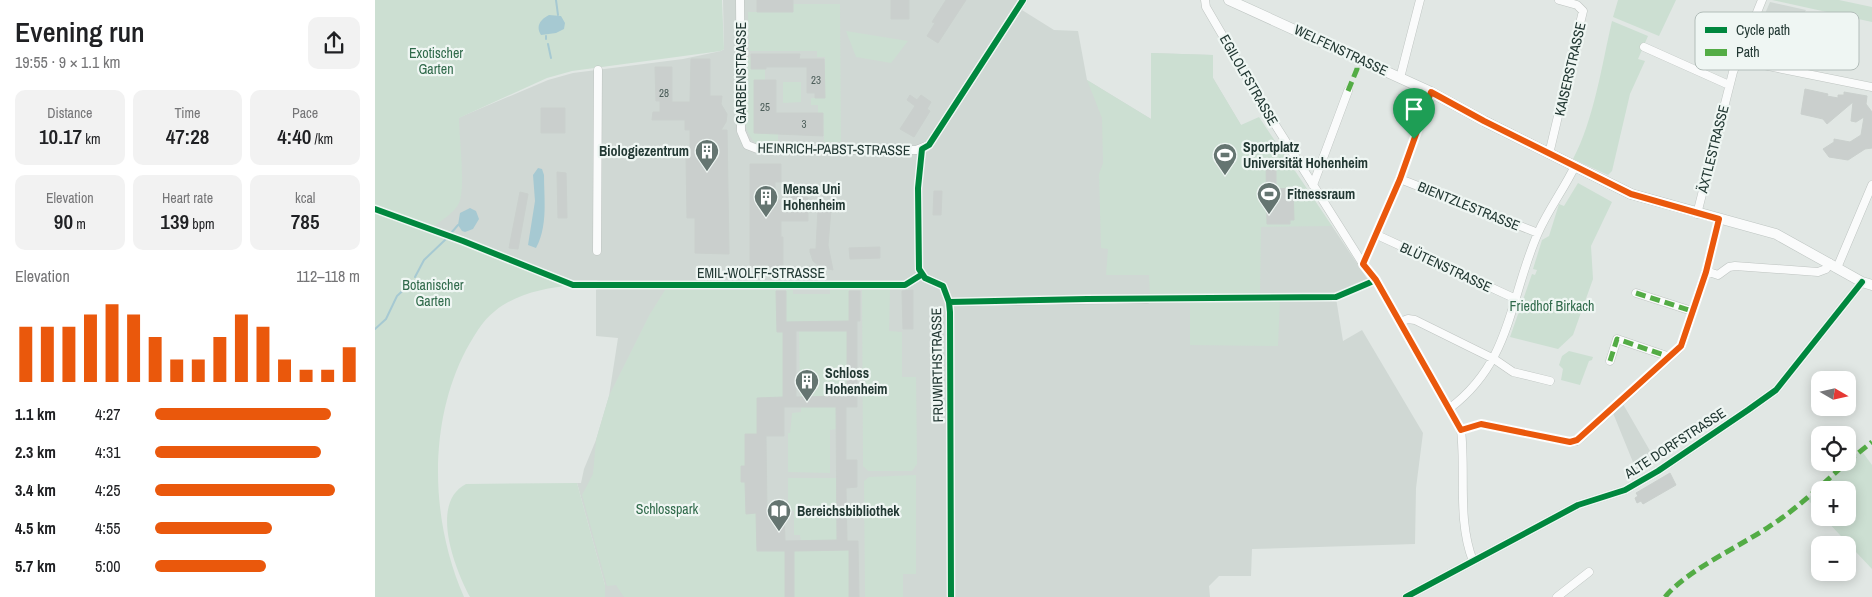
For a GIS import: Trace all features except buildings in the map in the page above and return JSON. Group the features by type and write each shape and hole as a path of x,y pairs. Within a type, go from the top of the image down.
{"street":[{"name":"GARBENSTRASSE","path":"741,0 741,126 742,137 747,145"},
{"path":"921,275 919,269 918,192 922,149 929,145 1023,0"},
{"name":"EGILOLFSTRASSE","path":"1205,0 1206,7 1264,107 1363,264 1376,280 1461,430 1464,527 1473,561"},
{"path":"1400,78 1420,0"},
{"name":"KAISERSTRASSE","path":"1549,154 1583,11 1577,5 1559,0"},
{"name":"ÄXTLESTRASSE","path":"1757,12 1762,0"},
{"name":"WELFENSTRASSE","path":"1235,1 1431,92 1549,154 1631,194 1697,214 1776,234 1867,284"},
{"path":"1644,47 1695,70"},
{"path":"597,251 598,70"},
{"path":"1695,70 1729,85"},
{"name":"ÄXTLESTRASSE","path":"1697,214 1729,85 1735,70"},
{"path":"1788,70 1872,87"},
{"path":"1313,185 1348,91"},
{"path":"1363,264 1400,179 1431,92"},
{"name":"HEINRICH-PABST-STRASSE","path":"747,145 760,150 781,151 922,149"},
{"path":"1450,408 1462,400 1495,359 1538,233 1575,166"},
{"name":"BIENTZLESTRASSE","path":"1400,179 1538,233"},
{"path":"1706,272 1718,275 1729,267 1735,266 1817,272 1834,266 1872,185"},
{"path":"1461,430 1481,424 1570,442 1577,440 1681,346 1706,272 1719,219"},
{"name":"BLÜTENSTRASSE","path":"1377,235 1516,299"},
{"name":"EMIL-WOLFF-STRASSE","path":"599,285 905,285 921,275"},
{"name":"FRUWIRTHSTRASSE","path":"921,275 930,282 943,286 949,302 951,597"},
{"name":"ALTE DORFSTRASSE","path":"1406,597 1578,505 1625,490 1658,471 1776,390 1867,284"},
{"path":"1636,293 1692,311"},
{"path":"949,302 1147,299"},
{"path":"1400,322 1408,318 1415,320 1495,359 1513,372 1550,381"},
{"path":"1610,361 1617,339 1670,357"},
{"path":"1557,597 1589,572"}],"shaded area":[{"path":"723,0 1026,0 1022,10 1054,30 1078,31 1087,80 1151,119 1151,53 1213,55 1213,78 1241,125 1332,226 1370,283 1336,298 1343,341 1362,330 1423,433 1416,488 1415,544 1252,549 1251,576 1219,576 1209,586 1210,597 605,597 605,585 577,483 581,483 609,396 618,338 596,336 596,284 569,284 430,229 455,208 461,189 458,118 548,80 573,73 683,59 721,51 724,49"},
{"path":"1770,2 1806,10 1805,12 1766,12"},
{"path":"1623,404 1657,463 1637,472 1613,413"}],"green space":[{"path":"375,0 722,0 724,49 721,51 572,71 547,78 459,118 462,174 461,196 454,211 431,229 573,285 542,290 522,296 495,311 486,319 475,334 453,379 440,441 438,474 440,506 445,537 453,568 464,597 375,597 375,210 393,216 375,209"},
{"path":"1618,0 1676,0 1659,36 1613,17"},
{"path":"1772,0 1839,0 1872,7 1872,22 1859,19 1859,12 1827,12"},
{"path":"793,4 840,4 841,142 824,142 823,113 818,113 818,105 811,105 811,98 825,98 825,57 817,57 817,51 749,51 748,12 792,12"},
{"path":"1612,21 1648,36 1638,59 1645,61 1630,94 1612,171 1608,175 1573,159 1592,110"},
{"path":"846,31 908,41 891,63 856,57"},
{"name":"Sportplatz Universität Hohenheim","path":"1151,53 1213,55 1213,78 1241,125 1259,117 1332,226 1261,227 1260,299 1280,299 1278,346 1190,345 1190,297 1150,297 1149,275 1106,275 1108,249 1101,248 1099,174 1103,163 1102,118 1087,80 1151,119"},
{"path":"751,56 751,69 765,69 765,80 754,81 754,133 778,133 778,143 757,144 747,128 743,105 744,59"},
{"path":"783,82 801,82 801,102 783,103"},
{"name":"Friedhof Birkach","path":"1578,183 1612,202 1591,246 1593,279 1573,335 1558,349 1510,337 1532,274 1535,275 1537,270 1533,269 1542,240 1549,236 1559,204 1564,206"},
{"name":"Schlosspark","path":"665,290 776,290 777,332 783,332 783,397 757,398 757,434 745,466 741,466 741,482 745,482 746,513 756,513 757,551 785,551 785,597 624,597 616,585 607,586 582,495 593,474 596,440 609,396 650,314"},
{"path":"786,290 793,290 793,294 830,294 830,290 849,290 849,321 786,322"},
{"path":"862,290 890,290 889,331 902,332 902,377 916,377 917,464 912,471 868,471 863,466"},
{"path":"799,331 847,331 847,396 800,397"},
{"path":"1569,351 1593,357 1589,361 1580,385 1561,380 1563,369 1559,365 1562,356"},
{"path":"801,407 836,407 836,429 830,430 830,473 788,472 788,433 790,433 792,413 801,412"},
{"path":"1861,450 1872,465 1872,569 1856,552 1856,536 1841,536 1832,526 1856,526 1856,481 1827,481 1838,471 1856,471 1856,455"},
{"path":"916,475 916,574 903,574 903,597 865,597 864,481 869,477"},
{"path":"788,478 836,478 837,540 801,541 800,535 794,535 794,511 788,510"},
{"path":"577,483 605,585 605,597 470,597 452,554 449,537 447,521 449,506 455,493 466,484"},
{"path":"1811,495 1811,503 1807,499"},
{"path":"849,550 849,597 794,597 794,551"}],"water":[{"path":"549,15 561,16 565,23 564,29 556,33 541,35 539,32 540,23"},
{"path":"538,168 542,169 544,175 545,212 540,240 536,248 528,245 535,201 533,175"},
{"path":"470,208 476,211 479,219 473,229 465,232 458,225 460,213"}],"waterway":[{"path":"556,0 558,15"},
{"path":"548,44 551,58"},
{"path":"452,232 458,225"},
{"path":"415,277 424,260 446,239"},
{"path":"375,329 386,319 397,296 411,283"}],"marked path":[{"path":"1348,91 1357,69 1357,58"},
{"path":"1521,432 1570,442 1577,441 1681,347 1706,271"},
{"path":"1636,293 1692,311"},
{"path":"1610,361 1617,339 1670,357"},
{"path":"1856,455 1872,442"},
{"path":"1665,597 1686,577 1790,512 1837,471"}],"cycle path":[{"path":"951,597 950,312 949,302 943,286 925,278 919,269 918,188 922,149 929,145 1023,0"},
{"path":"375,209 463,241 573,285 905,285 921,275"},
{"path":"949,302 1336,297 1376,280"},
{"path":"1406,597 1578,505 1625,490 1658,471 1748,410 1776,390 1862,282"}],"place":[{"name":"Biologiezentrum","path":"707,172"},
{"name":"Sportplatz Universität Hohenheim","path":"1225,176"},
{"name":"Fitnessraum","path":"1269,215"},
{"name":"Mensa Uni Hohenheim","path":"766,218"},
{"name":"Schloss Hohenheim","path":"807,402"},
{"name":"Bereichsbibliothek","path":"779,532"}],"route":[{"path":"1431,92 1484,121 1631,194 1719,219 1706,272 1681,346 1577,440 1570,442 1481,424 1461,430 1376,280 1363,264 1400,179 1414,139 1431,92"}],"park label":[{"name":"Exotischer Garten","path":"436,62"},
{"name":"Botanischer Garten","path":"433,294"}]}
